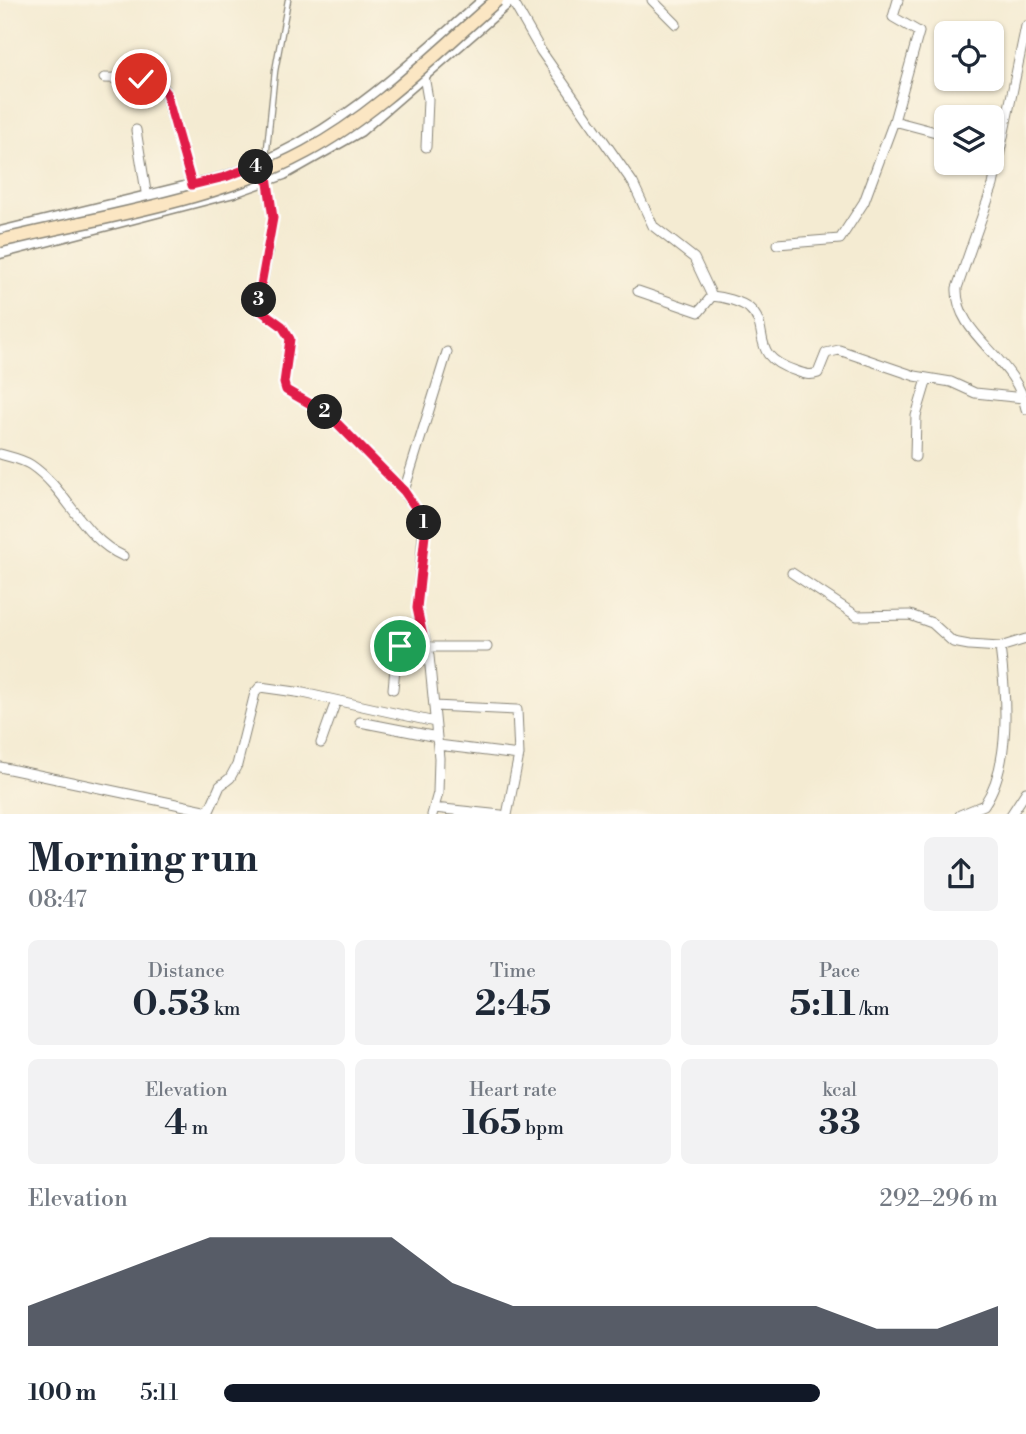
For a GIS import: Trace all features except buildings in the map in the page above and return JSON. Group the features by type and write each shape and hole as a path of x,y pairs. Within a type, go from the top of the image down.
{"main road":[{"path":"0,241 210,189 264,171 305,153 374,107 497,0"}],"street":[{"path":"0,232 225,177 309,141 364,104 484,0"},
{"path":"0,253 267,181 324,154 360,131 512,0 545,58 594,123 634,183 653,226 694,258 712,296 747,307 755,319 767,355 790,369 807,374 818,373 826,353 833,350 927,379 951,382 984,395 1024,398"},
{"path":"652,0 676,24"},
{"path":"777,244 840,239 864,202 894,121 919,32 893,17 898,0"},
{"path":"1004,119 1026,26"},
{"path":"424,76 428,99 426,146"},
{"path":"104,78 149,79 163,86 192,185"},
{"path":"894,121 934,132"},
{"path":"136,130 147,198"},
{"path":"265,162 273,218 258,302 260,310 282,326 290,339 284,383 286,390 328,414 404,491 424,523 425,535 417,598 437,741 439,778 433,811 501,814"},
{"path":"994,175 957,288 957,298 959,312 966,322 1014,377 1026,409"},
{"path":"638,291 699,313 712,296"},
{"path":"404,491 447,352"},
{"path":"1014,377 1026,379"},
{"path":"915,457 916,416 927,379"},
{"path":"0,454 33,466 69,504 99,542 123,556"},
{"path":"792,573 851,614 910,615 932,623 953,642 1000,647 1026,639"},
{"path":"393,689 397,647 486,647"},
{"path":"960,814 984,805 995,780 1006,706 1000,647"},
{"path":"0,767 209,813 220,786 230,778 237,765 256,690 274,688 435,722"},
{"path":"321,743 336,701"},
{"path":"434,706 517,709 519,755 507,814"},
{"path":"360,722 437,741 519,755"},
{"path":"1011,814 1026,792"}],"lane":[{"path":"265,162 288,0"}],"route":[{"path":"141,79 149,79 163,86 192,185 225,177 265,162 273,218 270,248 258,302 266,317 288,332 290,339 284,383 286,390 328,414 404,491 424,523 417,608 425,646 400,646"}]}
